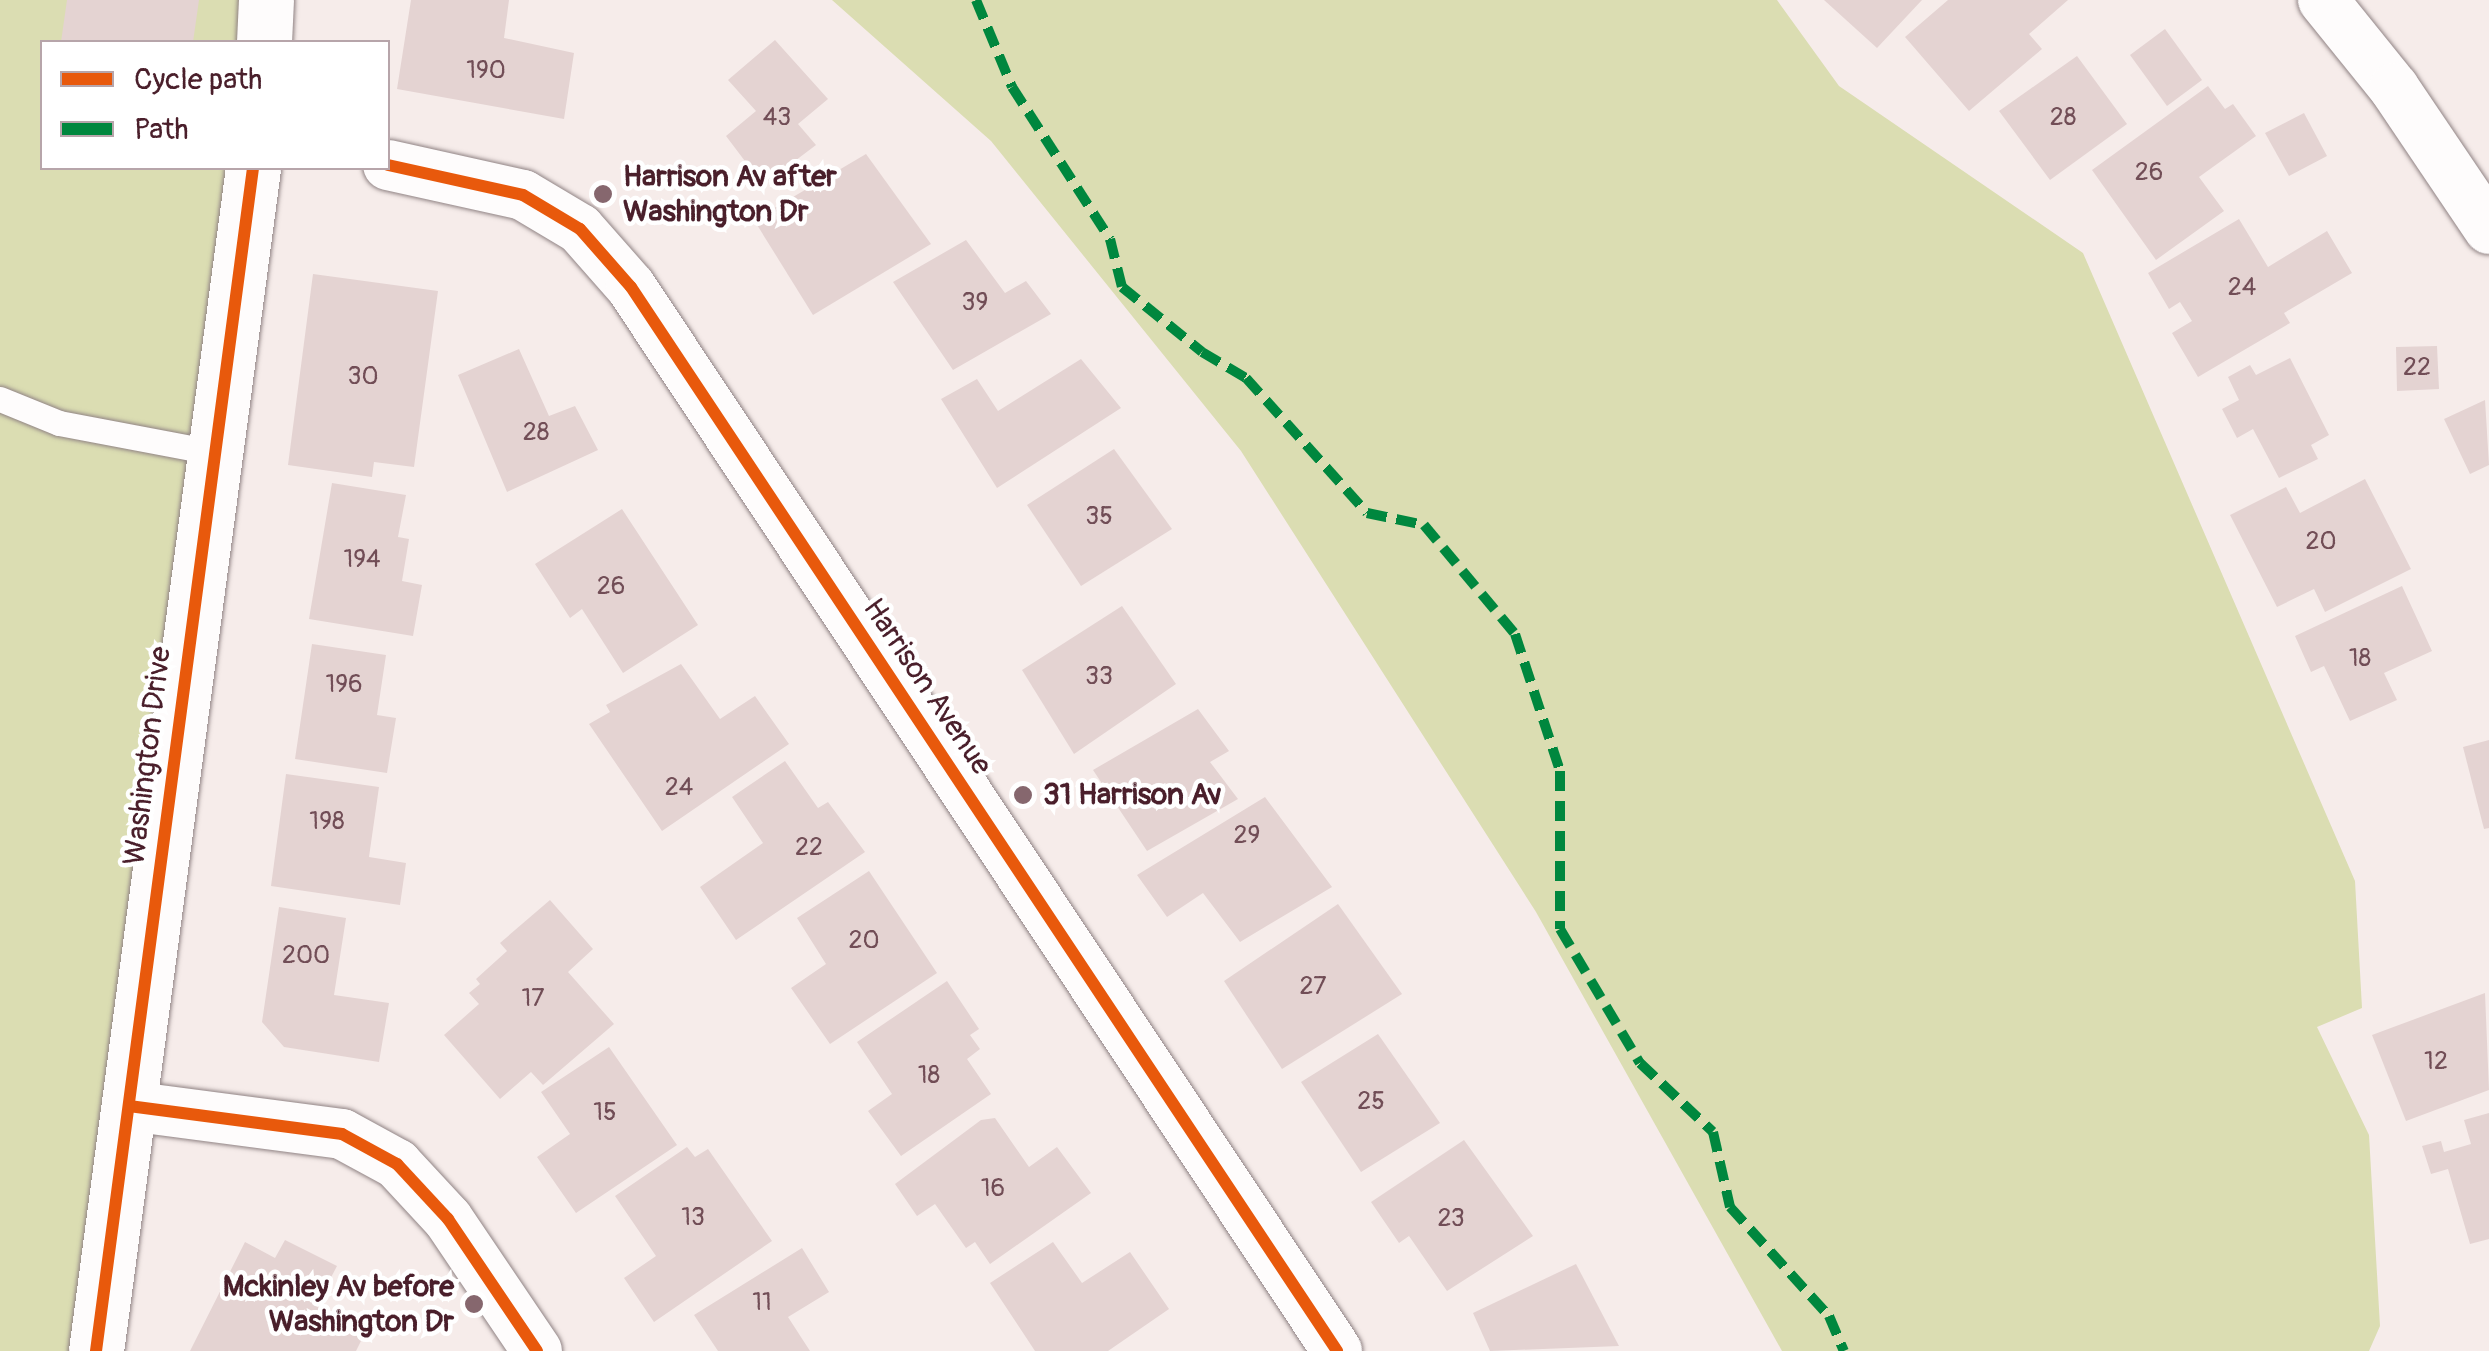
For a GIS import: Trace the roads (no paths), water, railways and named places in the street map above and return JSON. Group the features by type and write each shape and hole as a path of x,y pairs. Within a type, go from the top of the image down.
{"street":[{"path":"264,40 266,0"},
{"path":"2322,0 2394,88 2489,228"},
{"name":"Harrison Avenue","path":"390,165 523,195 580,229 631,287 1337,1351"},
{"name":"Washington Drive","path":"96,1351 212,452 253,170"},
{"path":"129,1106 342,1134 397,1164 448,1219 537,1351"}],"lane":[{"path":"0,399 60,423 212,452"}],"place":[{"name":"Harrison Av after Washington Dr","path":"603,194"},
{"name":"31 Harrison Av","path":"1023,795"},
{"name":"Mckinley Av before Washington Dr","path":"474,1304"}]}
